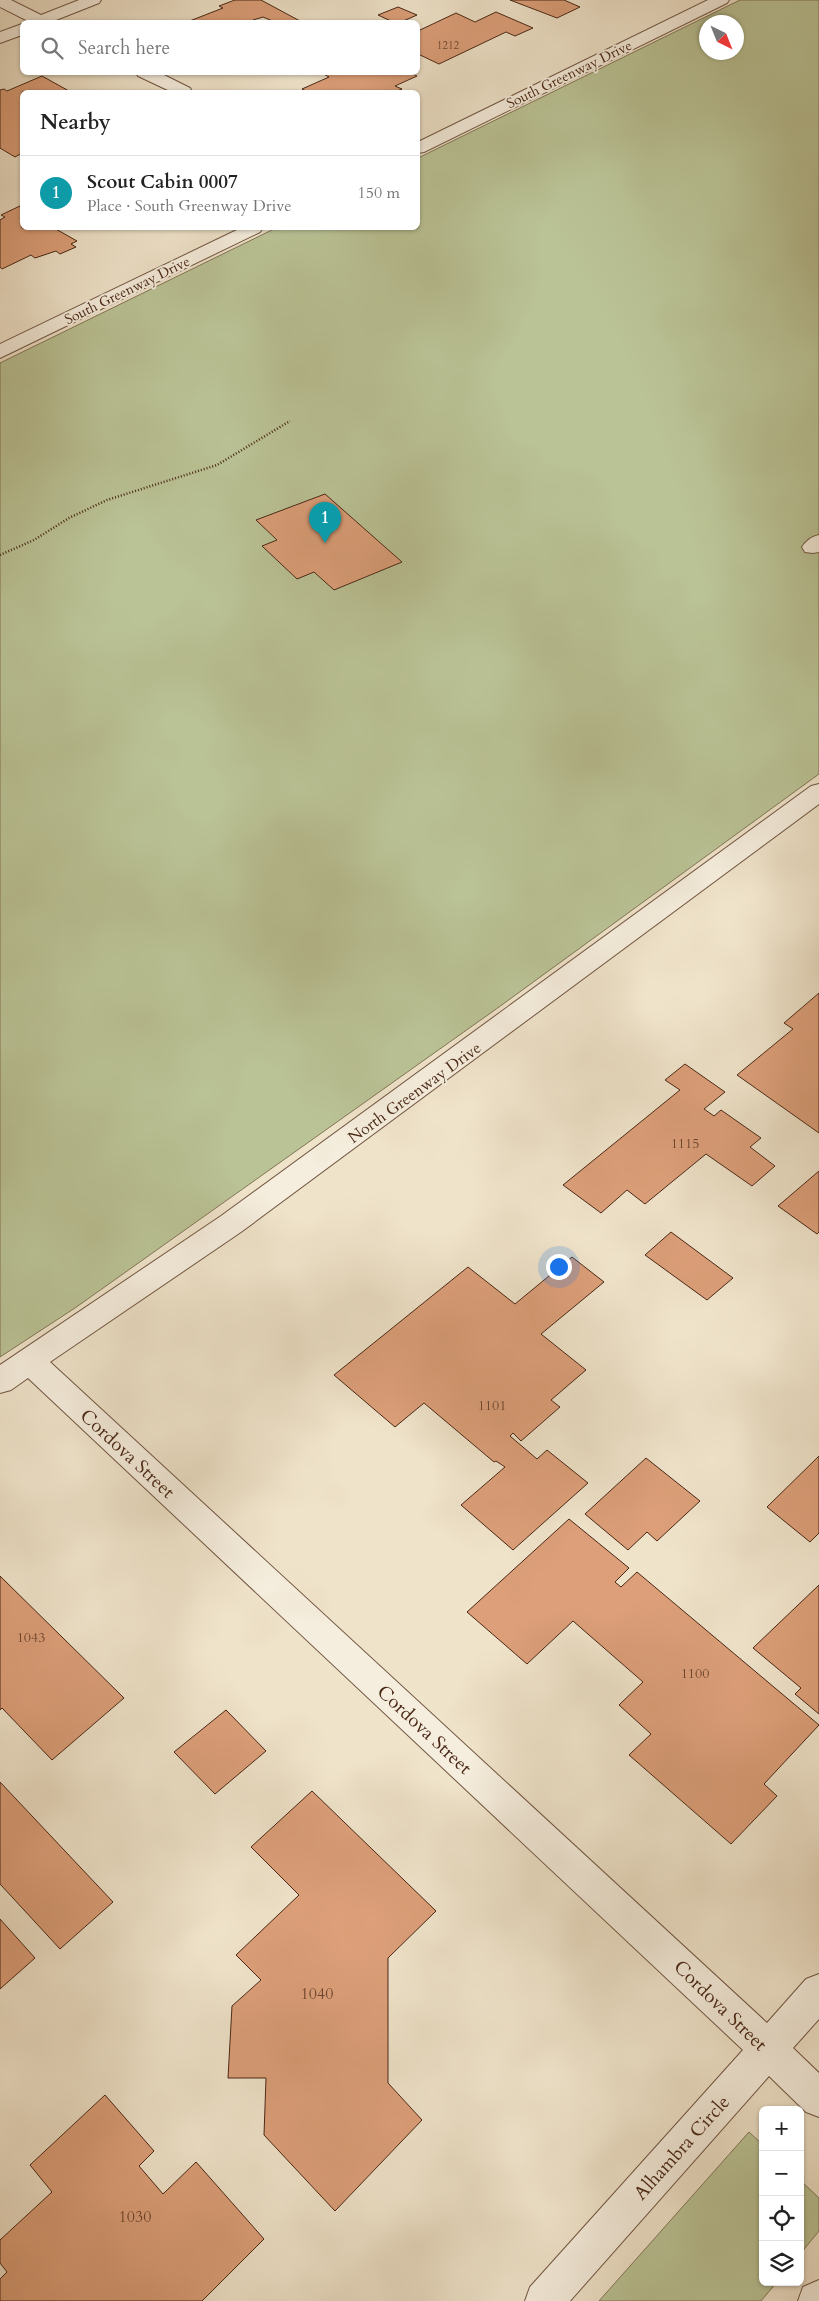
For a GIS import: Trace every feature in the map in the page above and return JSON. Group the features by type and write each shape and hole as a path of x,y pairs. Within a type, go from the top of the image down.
{"street":[{"path":"45,20 93,0"},
{"name":"South Greenway Drive","path":"420,147 722,0"},
{"path":"0,1 36,20"},
{"path":"0,38 20,30"},
{"path":"150,75 180,90"},
{"name":"South Greenway Drive","path":"0,352 250,230"},
{"name":"North Greenway Drive","path":"0,1381 231,1224 368,1126 819,792"},
{"name":"Cordova Street","path":"29,1361 713,1996 819,2099"},
{"name":"Alhambra Circle","path":"544,2301 819,1992"}],"path":[{"path":"0,555 34,540 69,518 107,500 217,465 290,421"}],"green space":[{"path":"740,0 819,0 819,774 499,1007 75,1308 0,1357 0,363 272,230 420,230 420,157 699,20 699,60 744,60 744,15 709,15"},
{"path":"749,2132 759,2141 759,2286 774,2286 761,2301 599,2301"},
{"path":"804,2184 819,2198 819,2231 804,2249"}],"building":[{"path":"235,0 261,0 298,20 270,20 263,17 253,20 192,20 223,8 219,6"},
{"path":"510,0 564,0 580,7 557,18"},
{"path":"398,7 417,15 406,20 389,20 378,15"},
{"path":"496,12 533,28 515,36 506,32 439,64 420,55 420,30 456,13 475,22"},
{"path":"325,75 417,76 395,86 402,89 399,90 302,89 329,77"},
{"path":"42,76 67,90 20,90 20,154 15,157 0,148 0,90 4,89 7,91"},
{"path":"20,206 20,230 58,230 77,241 71,244 76,247 60,254 56,251 35,258 31,255 2,269 0,267 0,220 5,217 1,215"},
{"path":"325,494 402,562 334,590 314,572 297,579 262,546 277,540 256,520"},
{"path":"819,993 819,1133 737,1075 793,1029 784,1023"},
{"path":"685,1064 725,1092 704,1109 714,1116 721,1110 761,1138 750,1147 775,1166 752,1186 706,1154 645,1204 627,1190 601,1213 563,1185 680,1090 665,1080"},
{"path":"819,1171 819,1232 817,1234 778,1206"},
{"path":"671,1232 733,1278 707,1300 645,1255"},
{"path":"572,1257 604,1282 541,1334 586,1370 551,1400 560,1407 521,1441 513,1433 510,1436 537,1459 547,1450 588,1483 513,1550 461,1505 505,1467 496,1461 494,1462 424,1403 395,1427 334,1375 468,1267 515,1304"},
{"path":"819,1456 819,1533 810,1542 767,1507"},
{"path":"646,1458 700,1501 657,1541 647,1532 628,1550 585,1514"},
{"path":"569,1519 629,1568 615,1582 621,1587 637,1572 819,1725 764,1784 777,1796 731,1844 629,1755 651,1734 619,1705 643,1682 573,1621 527,1664 467,1612"},
{"path":"0,1576 124,1698 52,1760 2,1708 0,1710"},
{"path":"819,1585 819,1714 795,1694 801,1688 753,1648"},
{"path":"226,1710 266,1751 215,1794 174,1752"},
{"path":"0,1782 113,1902 60,1949 0,1884"},
{"path":"312,1791 436,1911 388,1958 388,2083 422,2120 335,2211 264,2135 266,2078 228,2078 232,2006 261,1980 236,1955 299,1895 251,1847"},
{"path":"0,1919 35,1958 0,1989"},
{"path":"105,2095 154,2151 139,2166 163,2194 196,2162 264,2239 202,2301 0,2301 0,2279 7,2272 0,2263 0,2240 52,2192 30,2165"}],"place":[{"name":"Scout Cabin 0007","path":"325,543"}]}
